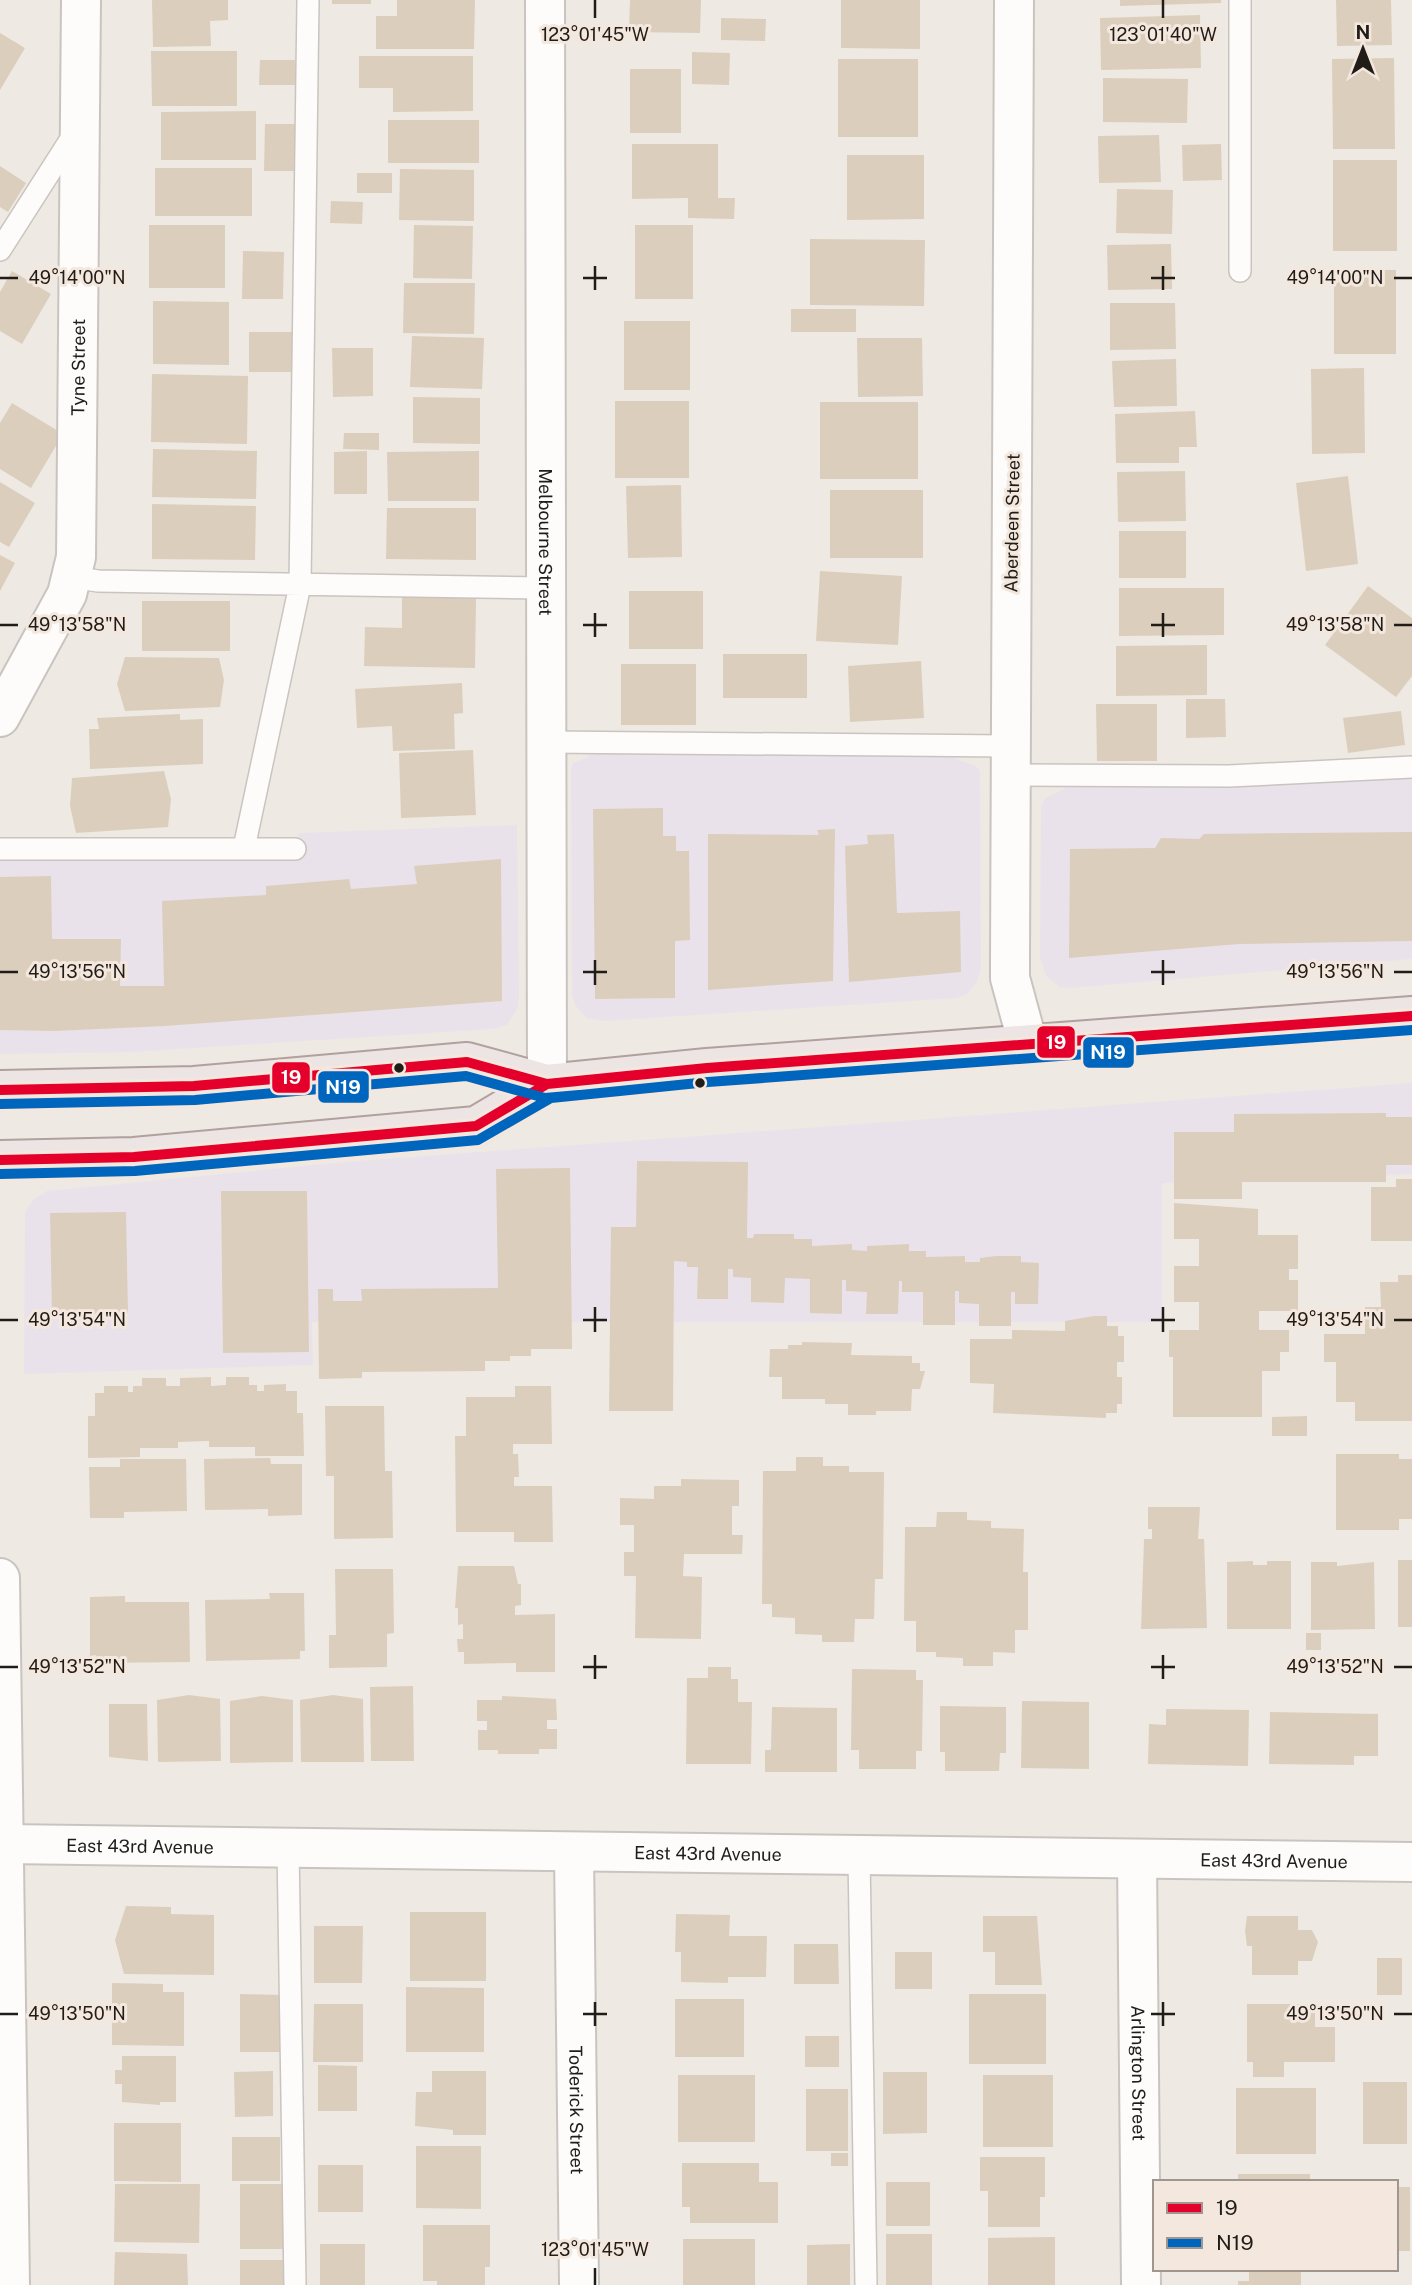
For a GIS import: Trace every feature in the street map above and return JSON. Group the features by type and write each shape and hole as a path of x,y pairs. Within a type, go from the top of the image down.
{"main road":[{"path":"0,1090 194,1086 467,1062 547,1084 707,1068 1412,1016"},
{"path":"0,1160 134,1157 475,1126 547,1084"}],"street":[{"name":"Tyne Street","path":"0,717 58,612 72,577 76,557 81,0"},
{"name":"Melbourne Street","path":"545,0 547,1084"},
{"name":"Aberdeen Street","path":"1014,0 1010,978 1028,1044"},
{"path":"0,1578 10,2285"},
{"name":"East 43rd Avenue","path":"4,1844 1412,1862"},
{"name":"Toderick Street","path":"574,1853 579,2285"},
{"name":"Arlington Street","path":"1137,1859 1141,2285"}],"lane":[{"path":"244,848 300,585 308,0"},
{"path":"1240,0 1240,271"},
{"path":"0,250 80,124"},
{"path":"72,577 98,581 545,588"},
{"path":"545,742 1009,761 1229,776 1412,767"},
{"path":"0,849 295,849"},
{"path":"289,1847 295,2285"},
{"path":"859,1856 866,2285"}],"shaded area":[{"path":"588,743 956,746 956,759 976,766 980,771 981,969 977,982 967,994 957,998 604,1021 586,1018 572,996 571,769 573,763 588,757"},
{"path":"1412,767 1412,959 1071,988 1060,987 1046,976 1040,957 1041,806 1045,798 1064,789 1064,775"},
{"path":"517,825 519,997 517,1009 507,1025 493,1029 131,1052 0,1054 0,849 295,848 299,833"},
{"path":"1412,1083 1412,1174 1162,1183 1162,1322 312,1322 313,1365 24,1374 25,1212 34,1199 47,1191 345,1162"}],"building":[{"path":"152,0 228,0 228,20 210,21 211,46 153,47"},
{"path":"332,0 371,0 371,4 332,4"},
{"path":"397,0 475,0 474,49 376,49 376,16 397,16"},
{"path":"630,0 701,0 700,33 629,32"},
{"path":"841,0 920,0 920,49 841,48"},
{"path":"1120,0 1221,0 1221,3 1120,6"},
{"path":"1336,0 1391,0 1392,45 1337,46"},
{"path":"1200,15 1201,68 1101,70 1100,18"},
{"path":"721,18 766,19 765,41 721,40"},
{"path":"0,33 25,48 0,90"},
{"path":"151,51 237,51 237,106 152,106"},
{"path":"692,52 730,53 729,85 692,84"},
{"path":"359,56 473,56 473,111 393,112 393,88 359,88"},
{"path":"1394,58 1395,149 1333,149 1332,59"},
{"path":"838,59 918,59 918,137 838,137"},
{"path":"260,60 295,60 295,85 259,85"},
{"path":"630,69 681,69 681,133 630,133"},
{"path":"1103,78 1188,79 1187,123 1103,122"},
{"path":"256,111 256,160 161,160 161,112"},
{"path":"388,120 479,120 479,163 388,163"},
{"path":"265,124 297,124 297,171 264,171"},
{"path":"1159,135 1161,182 1099,183 1098,136"},
{"path":"632,144 718,144 718,198 735,198 734,219 688,218 688,198 632,199"},
{"path":"1221,144 1222,180 1183,181 1182,145"},
{"path":"847,155 924,155 924,219 847,220"},
{"path":"1333,160 1397,160 1397,251 1333,251"},
{"path":"0,166 26,183 8,212 0,207"},
{"path":"155,168 252,168 252,216 155,216"},
{"path":"400,169 474,170 474,221 399,220"},
{"path":"357,173 392,173 392,193 357,193"},
{"path":"1117,189 1173,190 1172,234 1116,233"},
{"path":"331,201 363,202 362,224 330,223"},
{"path":"149,225 225,225 225,288 149,288"},
{"path":"414,225 473,226 472,279 413,278"},
{"path":"635,225 693,225 693,299 635,299"},
{"path":"810,239 925,240 924,306 810,305"},
{"path":"1171,244 1172,289 1108,290 1107,245"},
{"path":"243,251 284,252 283,299 242,299"},
{"path":"1334,270 1396,270 1396,354 1334,354"},
{"path":"12,271 51,294 22,344 0,331 0,292"},
{"path":"404,283 475,283 474,334 403,333"},
{"path":"153,301 229,302 229,365 153,364"},
{"path":"1110,303 1175,303 1176,349 1110,350"},
{"path":"791,309 856,309 856,332 791,332"},
{"path":"624,321 690,321 690,390 624,390"},
{"path":"249,332 294,332 294,372 249,372"},
{"path":"412,336 484,338 482,389 410,387"},
{"path":"857,338 922,338 923,396 858,397"},
{"path":"332,348 373,348 373,396 333,397"},
{"path":"1176,359 1177,406 1114,407 1112,361"},
{"path":"1364,368 1365,453 1312,454 1311,369"},
{"path":"152,374 248,376 247,444 151,442"},
{"path":"413,397 480,398 480,444 413,443"},
{"path":"615,401 689,401 689,478 615,478"},
{"path":"820,402 918,402 918,479 820,479"},
{"path":"12,403 63,434 31,488 0,469 0,423"},
{"path":"1195,411 1197,447 1179,447 1179,463 1116,463 1115,414"},
{"path":"344,433 379,433 379,450 343,449"},
{"path":"153,449 257,451 256,499 152,497"},
{"path":"367,451 367,494 334,494 334,452"},
{"path":"479,451 479,501 388,501 387,452"},
{"path":"1185,471 1186,521 1118,522 1117,472"},
{"path":"1348,476 1358,564 1306,571 1296,483"},
{"path":"0,482 35,503 9,547 0,542"},
{"path":"681,485 682,557 628,558 626,486"},
{"path":"830,490 923,490 923,558 830,558"},
{"path":"152,504 256,506 255,560 152,559"},
{"path":"387,508 476,508 476,560 386,559"},
{"path":"1119,531 1186,531 1186,578 1119,578"},
{"path":"0,555 15,563 0,591"},
{"path":"820,571 902,576 898,645 816,641"},
{"path":"1368,586 1412,618 1412,676 1396,697 1325,645"},
{"path":"1119,588 1224,588 1224,635 1119,636"},
{"path":"629,591 703,591 703,649 629,649"},
{"path":"402,597 476,598 475,668 364,666 365,627 402,628"},
{"path":"142,601 230,601 230,651 142,651"},
{"path":"1207,645 1207,695 1116,696 1116,646"},
{"path":"723,654 807,654 807,698 723,698"},
{"path":"125,657 219,658 224,680 220,707 125,711 117,684"},
{"path":"921,661 924,718 850,722 848,666"},
{"path":"621,664 696,664 696,725 621,725"},
{"path":"462,683 463,713 454,714 455,749 393,751 392,726 357,728 355,689"},
{"path":"1186,699 1225,699 1226,737 1186,738"},
{"path":"1096,704 1157,704 1157,761 1097,761"},
{"path":"1401,711 1405,745 1348,753 1343,718"},
{"path":"180,714 180,720 203,719 203,764 90,769 89,729 99,729 97,718"},
{"path":"473,750 476,815 401,818 399,753"},
{"path":"164,771 171,799 168,827 76,833 70,806 72,778"},
{"path":"663,808 663,836 676,836 676,851 689,851 690,940 675,941 675,998 595,999 593,809"},
{"path":"835,829 833,981 708,990 708,834 819,835 817,830"},
{"path":"1412,832 1412,941 1239,944 1069,958 1070,849 1155,848 1161,838 1199,839 1204,834"},
{"path":"894,834 897,913 960,911 961,972 849,982 845,846 868,844 867,835"},
{"path":"501,859 502,1001 165,1026 54,1031 0,1030 0,877 51,876 52,939 121,939 120,986 164,986 162,901 266,895 266,886 349,879 351,889 417,884 414,866"},
{"path":"1386,1113 1386,1117 1412,1117 1412,1165 1386,1165 1386,1182 1242,1182 1242,1199 1174,1199 1174,1132 1234,1132 1234,1114"},
{"path":"637,1161 748,1162 747,1238 753,1238 754,1234 794,1234 794,1239 812,1239 812,1246 852,1244 852,1250 867,1251 867,1246 909,1244 909,1251 926,1251 926,1257 965,1256 965,1262 980,1262 980,1258 996,1256 1021,1256 1021,1262 1039,1263 1038,1304 1015,1304 1015,1292 1011,1292 1011,1326 979,1326 979,1304 959,1303 959,1291 955,1291 955,1325 923,1325 923,1292 902,1292 902,1281 899,1281 898,1314 866,1314 867,1292 846,1291 846,1280 842,1280 842,1314 810,1313 810,1279 785,1278 784,1303 751,1302 751,1278 733,1277 733,1269 728,1269 728,1299 697,1299 698,1267 687,1267 687,1262 674,1261 673,1411 609,1411 611,1227 636,1227"},
{"path":"570,1168 572,1349 531,1349 531,1356 510,1356 510,1361 485,1361 485,1371 362,1372 362,1378 319,1379 318,1289 333,1289 333,1301 362,1301 361,1289 498,1288 496,1169"},
{"path":"1396,1179 1412,1179 1412,1241 1371,1241 1371,1187 1396,1187"},
{"path":"221,1191 307,1191 309,1352 223,1353"},
{"path":"1174,1203 1258,1209 1258,1235 1298,1235 1298,1269 1289,1269 1289,1280 1298,1280 1298,1311 1259,1311 1259,1330 1289,1330 1289,1352 1280,1352 1280,1371 1262,1371 1262,1417 1173,1417 1173,1357 1169,1357 1169,1330 1199,1330 1199,1302 1174,1302 1174,1266 1199,1266 1199,1239 1174,1239"},
{"path":"126,1212 128,1313 52,1315 50,1213"},
{"path":"1398,1275 1412,1275 1412,1421 1355,1421 1355,1402 1336,1402 1336,1362 1324,1362 1324,1334 1365,1334 1365,1307 1381,1307 1380,1282 1398,1282"},
{"path":"1107,1316 1107,1326 1118,1326 1118,1336 1124,1336 1124,1362 1117,1362 1117,1377 1122,1377 1122,1404 1117,1404 1117,1413 1106,1413 1106,1418 993,1413 994,1384 970,1383 970,1339 1012,1339 1012,1330 1065,1331 1065,1321"},
{"path":"802,1342 852,1343 851,1355 912,1356 912,1363 920,1363 920,1371 925,1371 920,1389 912,1389 911,1411 876,1411 876,1415 848,1415 848,1404 825,1404 825,1399 782,1399 782,1377 769,1377 770,1349 788,1349 788,1345 802,1345"},
{"path":"211,1377 211,1386 226,1385 226,1377 249,1377 249,1385 257,1385 257,1391 264,1391 264,1385 286,1384 286,1391 297,1391 297,1413 303,1413 304,1456 255,1456 255,1447 209,1447 209,1441 178,1442 178,1448 140,1448 140,1457 88,1458 88,1416 95,1416 95,1393 104,1393 104,1386 128,1386 128,1392 133,1392 133,1386 142,1386 142,1378 166,1378 166,1386 180,1386 180,1378"},
{"path":"515,1386 551,1386 552,1444 513,1444 513,1454 518,1454 519,1477 514,1477 514,1486 552,1486 553,1542 514,1542 514,1532 456,1532 455,1436 466,1436 466,1397 515,1397"},
{"path":"325,1406 384,1406 385,1471 392,1471 393,1538 334,1539 334,1476 326,1476"},
{"path":"1307,1416 1307,1436 1272,1436 1272,1417"},
{"path":"1336,1454 1399,1454 1399,1459 1412,1459 1412,1519 1399,1519 1399,1530 1336,1530"},
{"path":"796,1457 823,1457 823,1466 849,1466 849,1472 884,1472 883,1579 875,1579 874,1619 855,1619 854,1642 822,1642 822,1635 795,1634 795,1618 772,1617 772,1604 762,1604 763,1471 796,1471"},
{"path":"270,1458 271,1464 302,1464 302,1515 268,1516 268,1509 205,1510 204,1459"},
{"path":"120,1459 186,1459 187,1511 124,1512 124,1518 90,1518 89,1467 120,1467"},
{"path":"681,1479 739,1480 739,1506 732,1506 732,1535 743,1535 742,1554 684,1554 683,1576 702,1577 701,1639 635,1638 636,1576 624,1576 624,1552 634,1552 634,1525 620,1525 620,1498 654,1499 654,1486 681,1486"},
{"path":"1148,1507 1200,1507 1198,1539 1204,1539 1207,1628 1141,1629 1144,1539 1152,1539 1152,1529 1148,1529"},
{"path":"937,1512 967,1512 967,1520 991,1521 991,1528 1024,1529 1023,1572 1028,1572 1028,1630 1015,1630 1015,1653 993,1652 993,1666 963,1666 963,1658 936,1657 936,1652 916,1652 916,1621 904,1621 905,1527 936,1527"},
{"path":"1398,1560 1412,1560 1412,1627 1398,1627"},
{"path":"1253,1561 1253,1565 1267,1565 1267,1561 1291,1561 1291,1629 1227,1629 1227,1562"},
{"path":"1311,1562 1337,1562 1337,1566 1374,1562 1375,1629 1311,1630"},
{"path":"458,1566 514,1566 518,1584 521,1584 521,1605 515,1606 515,1615 555,1614 555,1672 516,1672 516,1663 464,1664 464,1652 458,1652 457,1639 463,1639 463,1624 458,1625 458,1608 455,1608"},
{"path":"335,1569 393,1569 394,1633 387,1634 387,1667 329,1668 329,1635 336,1635"},
{"path":"269,1593 304,1593 305,1651 300,1651 300,1659 206,1661 205,1600 270,1599"},
{"path":"125,1596 125,1602 189,1602 190,1662 96,1663 96,1655 90,1656 90,1597"},
{"path":"1306,1633 1321,1633 1321,1650 1306,1650"},
{"path":"708,1667 731,1667 731,1679 738,1679 738,1702 752,1702 751,1764 686,1764 687,1678 708,1678"},
{"path":"852,1669 916,1670 916,1680 923,1680 922,1751 916,1751 916,1769 859,1769 859,1750 851,1750"},
{"path":"413,1686 414,1761 371,1761 370,1687"},
{"path":"189,1695 220,1699 221,1761 158,1762 157,1700"},
{"path":"333,1695 363,1699 364,1762 301,1762 300,1700"},
{"path":"262,1696 293,1700 293,1762 230,1763 230,1701"},
{"path":"502,1696 556,1699 557,1720 547,1720 547,1729 557,1729 557,1749 539,1749 539,1754 498,1754 498,1750 478,1750 478,1730 487,1730 487,1721 477,1721 477,1700 502,1700"},
{"path":"1022,1701 1089,1702 1089,1769 1021,1768"},
{"path":"109,1704 147,1704 148,1761 109,1757"},
{"path":"940,1706 1006,1707 1006,1753 1000,1753 999,1771 945,1771 945,1752 940,1752"},
{"path":"772,1707 837,1708 837,1772 765,1772 765,1750 771,1750"},
{"path":"1166,1709 1249,1710 1248,1766 1148,1764 1149,1724 1166,1725"},
{"path":"1270,1712 1378,1714 1378,1756 1354,1756 1354,1765 1269,1764"},
{"path":"126,1906 171,1907 171,1914 214,1915 214,1975 124,1974 115,1940"},
{"path":"410,1912 486,1912 486,1981 410,1981"},
{"path":"676,1914 730,1915 729,1936 767,1936 766,1977 728,1977 728,1983 681,1982 681,1952 675,1952"},
{"path":"983,1916 1037,1916 1042,1985 995,1985 995,1952 983,1952"},
{"path":"1247,1916 1298,1916 1298,1930 1312,1930 1318,1942 1312,1961 1298,1961 1298,1975 1252,1975 1252,1946 1247,1946 1245,1931"},
{"path":"314,1926 363,1926 362,1983 314,1983"},
{"path":"794,1944 838,1944 839,1984 794,1984"},
{"path":"895,1952 932,1952 932,1989 895,1989"},
{"path":"1377,1958 1402,1958 1402,1995 1377,1995"},
{"path":"112,1983 163,1984 163,1992 184,1992 184,2046 112,2045"},
{"path":"406,1987 484,1988 484,2052 406,2052"},
{"path":"240,1994 280,1995 280,2052 240,2052"},
{"path":"969,1994 1046,1994 1046,2064 969,2064"},
{"path":"675,1999 744,1999 744,2057 675,2057"},
{"path":"314,2004 363,2004 363,2062 313,2062"},
{"path":"1247,2004 1315,2004 1315,2027 1335,2027 1335,2062 1284,2062 1284,2077 1253,2077 1253,2062 1247,2062"},
{"path":"805,2036 839,2036 839,2067 805,2067"},
{"path":"122,2056 176,2056 176,2102 160,2102 160,2105 122,2102 122,2084 115,2084 115,2070 122,2070"},
{"path":"318,2065 357,2066 357,2111 318,2111"},
{"path":"273,2071 273,2116 235,2117 234,2072"},
{"path":"432,2071 486,2071 486,2135 453,2135 453,2130 415,2126 416,2092 432,2092"},
{"path":"883,2072 927,2072 927,2133 883,2134"},
{"path":"678,2075 755,2075 755,2142 678,2142"},
{"path":"983,2075 1053,2075 1053,2147 983,2147"},
{"path":"1363,2082 1407,2082 1407,2144 1363,2144"},
{"path":"1236,2088 1316,2088 1316,2154 1236,2154"},
{"path":"806,2089 848,2089 848,2151 806,2151"},
{"path":"114,2123 181,2123 181,2182 114,2181"},
{"path":"232,2137 280,2137 280,2181 232,2181"},
{"path":"416,2146 481,2146 481,2209 416,2208"},
{"path":"831,2153 848,2153 848,2166 831,2166"},
{"path":"980,2157 1045,2157 1045,2197 1040,2197 1040,2227 988,2227 988,2191 980,2191"},
{"path":"682,2163 759,2163 759,2182 778,2182 778,2223 690,2223 690,2207 682,2207"},
{"path":"318,2165 363,2165 363,2212 318,2212"},
{"path":"1238,2174 1310,2174 1310,2180 1238,2180"},
{"path":"886,2182 930,2182 930,2226 886,2226"},
{"path":"115,2184 200,2184 199,2243 114,2242"},
{"path":"240,2184 284,2184 284,2249 240,2249"},
{"path":"1398,2187 1410,2187 1410,2251 1398,2251"},
{"path":"423,2225 490,2225 490,2267 485,2267 485,2285 437,2285 437,2281 423,2281"},
{"path":"886,2234 932,2234 932,2285 886,2285"},
{"path":"1055,2237 1055,2285 988,2285 988,2238"},
{"path":"683,2239 755,2239 755,2285 683,2285"},
{"path":"320,2244 365,2244 365,2285 320,2285"},
{"path":"850,2244 850,2285 807,2285 807,2245"},
{"path":"115,2252 187,2254 188,2285 114,2285"},
{"path":"240,2260 284,2260 284,2285 240,2285"},
{"path":"1249,2271 1301,2271 1301,2285 1238,2285 1238,2281 1249,2281"}],"transit line":[{"name":"19","path":"0,1160 134,1157 476,1126 547,1084 707,1068 1412,1016"},
{"name":"N19","path":"0,1174 135,1171 478,1140 551,1098 708,1082 1412,1030"},
{"name":"19","path":"0,1090 194,1086 467,1062 547,1084 578,1081"},
{"name":"N19","path":"0,1104 195,1100 466,1076 545,1098 579,1095"}]}
